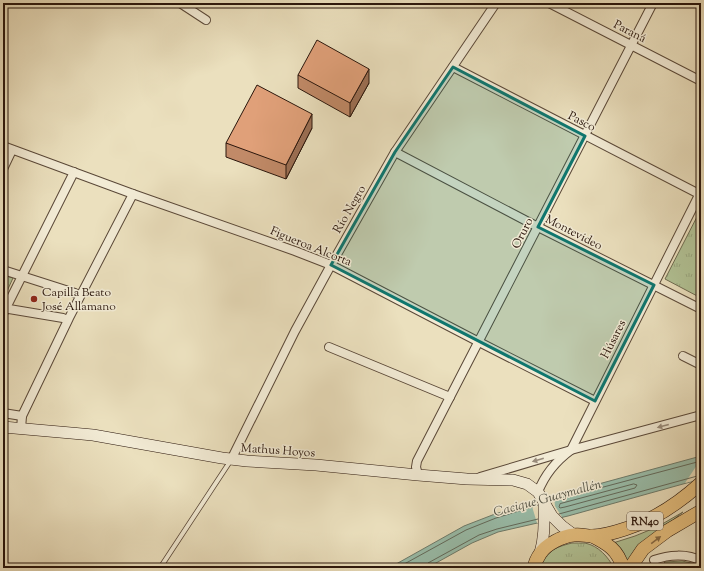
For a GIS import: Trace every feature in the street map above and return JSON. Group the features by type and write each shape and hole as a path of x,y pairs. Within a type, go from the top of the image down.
{"highway":[{"name":"RN40","path":"534,567 540,553 550,544 561,538 574,535 592,536 609,534 625,529 660,514 696,488"},
{"name":"RN40","path":"630,568 643,549 667,531 701,511"},
{"path":"592,536 607,544 616,553 622,563 623,568"}],"main road":[{"name":"Mathus Hoyos","path":"3,427 93,435 231,460 316,465 471,479 513,480 526,484 542,498 549,520 562,526 574,535"},
{"path":"540,553 549,520"}],"street":[{"path":"181,3 206,20"},
{"name":"Río Negro","path":"231,460 295,331 395,152 496,3"},
{"name":"Paraná","path":"549,3 701,81"},
{"name":"Oruro","path":"418,475 416,467 417,461 653,3"},
{"name":"Pasco","path":"453,67 700,194"},
{"name":"Figueroa Alcorta","path":"3,146 331,265 595,401"},
{"path":"3,169 12,150"},
{"name":"Montevideo","path":"395,152 538,227 701,309"},
{"path":"64,318 4,311 74,172"},
{"path":"21,429 22,416 72,312 133,194"},
{"name":"Húsares","path":"542,498 541,484 550,469 571,450 700,194"},
{"path":"3,270 75,293"},
{"path":"329,347 450,397"},
{"path":"683,356 701,365"},
{"path":"3,413 22,416"},
{"path":"471,479 571,450 701,416"},
{"path":"654,560 678,555 696,558 701,561"}],"lane":[{"path":"160,568 231,460"}],"highlighted area":[{"path":"453,67 585,136 538,227 654,285 595,401 331,265 395,152"}],"green space":[{"path":"701,209 701,298 665,279"},
{"path":"3,275 13,278 3,300"},
{"path":"683,512 641,546 627,564 613,543 657,527"},
{"path":"572,543 590,544 599,549 614,568 539,568 552,551"},
{"path":"682,561 696,564 701,568 659,568 665,562"}],"water":[{"path":"701,456 701,479 568,516 498,532 472,543 427,568 389,568 464,526 495,514"}],"pier":[{"path":"701,459 701,479 685,483"},
{"path":"554,497 555,506 562,517 537,523 531,503"}],"building":[{"path":"317,40 369,69 350,103 298,75"},
{"path":"257,85 312,114 286,165 226,143"}],"place":[{"name":"Capilla Beato José Allamano","path":"34,299"}],"water label":[{"name":"Cacique Guaymallén","path":"547,497"}]}
